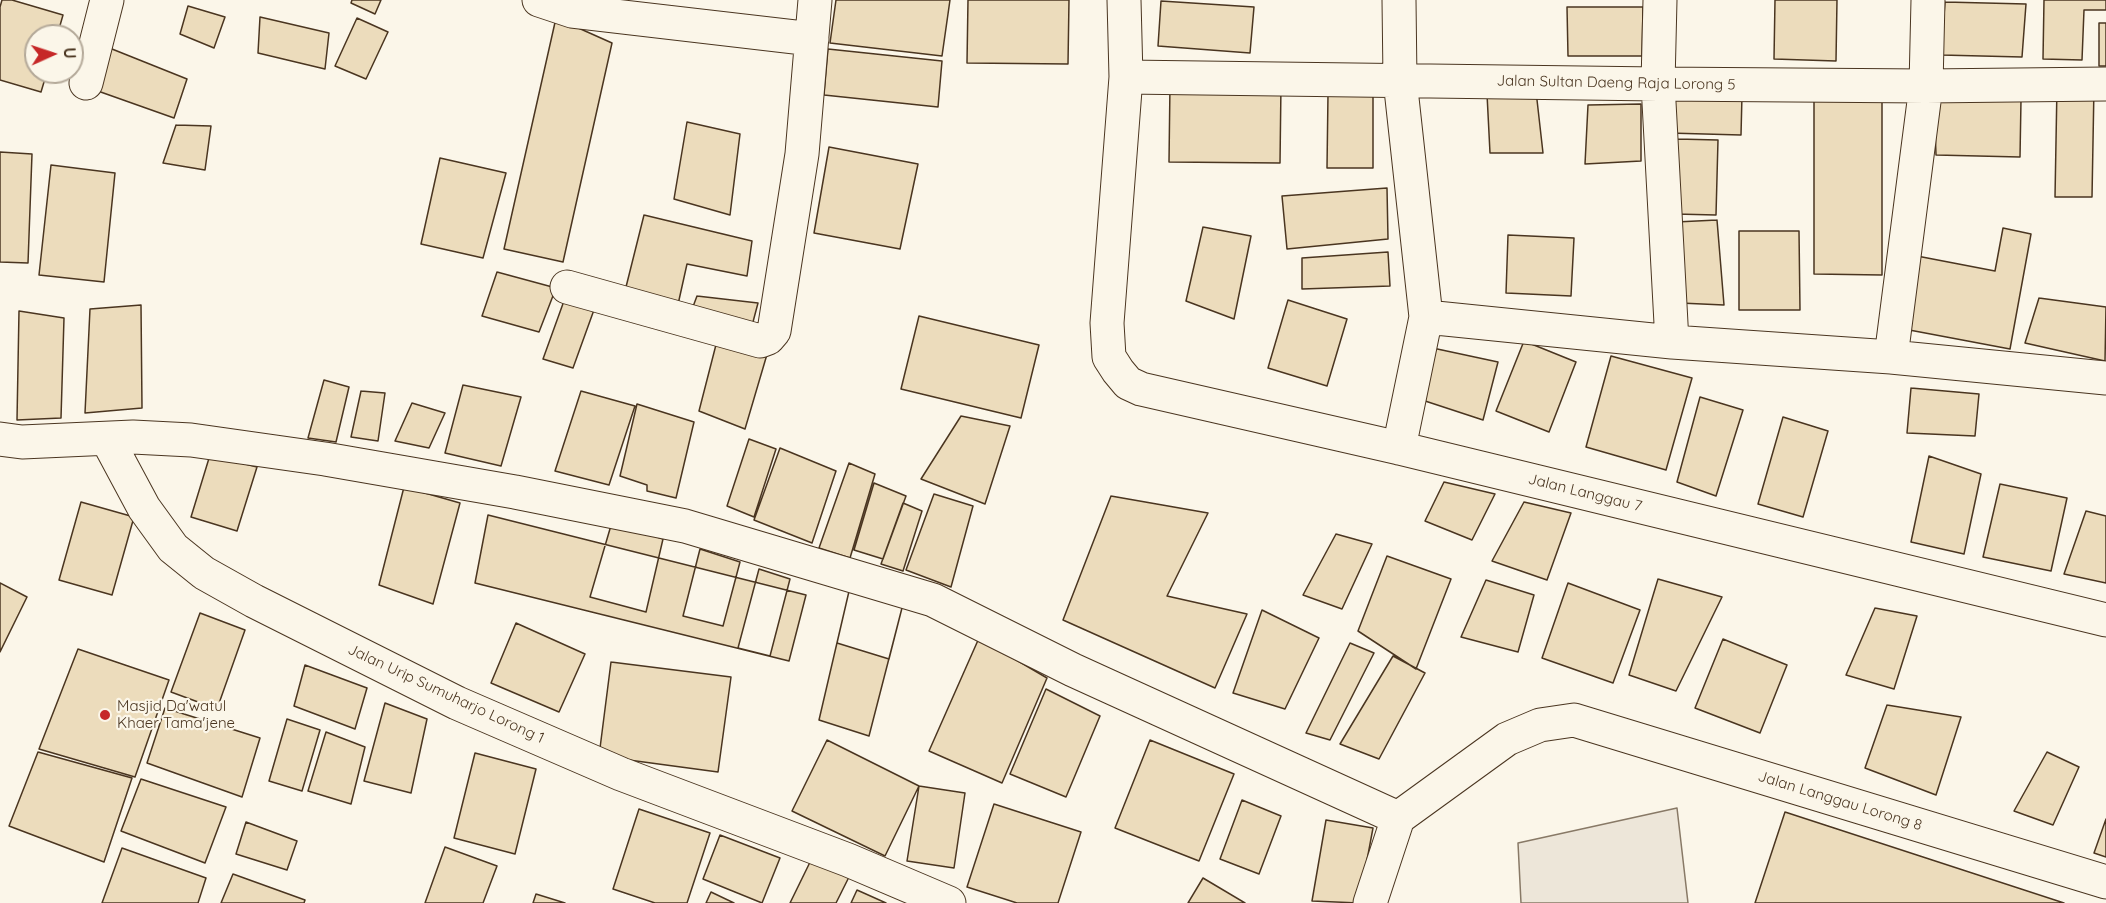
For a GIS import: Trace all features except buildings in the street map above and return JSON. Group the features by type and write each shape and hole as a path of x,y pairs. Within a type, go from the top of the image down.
{"street":[{"path":"86,83 107,0"},
{"path":"539,0 812,39"},
{"path":"567,287 760,341 768,338 774,331 801,154 814,0"},
{"name":"Jalan Langgau 7","path":"1124,0 1126,77 1107,323 1109,357 1128,383 1142,389 1399,448 2106,620"},
{"path":"1399,0 1400,80 1426,317 1399,448"},
{"path":"1660,0 1658,84 1672,342"},
{"path":"1891,357 1926,86 1928,0"},
{"name":"Jalan Sultan Daeng Raja Lorong 5","path":"1126,77 1926,86 2106,84"},
{"path":"1426,317 1672,342 1891,357 2106,378"},
{"path":"0,439 22,442 133,437 191,440 324,459 515,492 685,526 933,600 1073,670 1398,818 1370,903"},
{"name":"Jalan Urip Sumuharjo Lorong 1","path":"107,439 144,508 173,548 204,573 254,601 457,703 621,774 848,860 949,903"},
{"name":"Jalan Langgau Lorong 8","path":"1398,818 1507,739 1540,725 1574,720 2106,882"}],"shaded area":[{"path":"1677,808 1688,903 1521,903 1518,843"}],"place":[{"name":"Masjid Da'watul Khaer Tama'jene","path":"105,715"}]}
